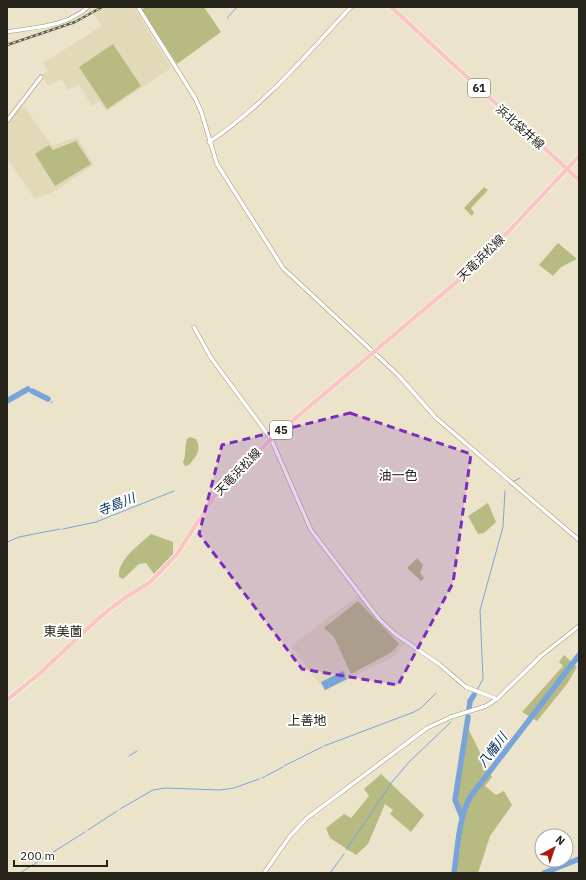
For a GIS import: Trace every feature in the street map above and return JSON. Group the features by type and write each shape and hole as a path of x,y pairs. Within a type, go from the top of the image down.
{"main road":[{"name":"浜北袋井線","path":"391,7 579,180"},
{"name":"天竜浜松線","path":"7,700 39,674 100,617 118,603 149,583 177,554 213,498 271,439 479,263 579,156"},
{"name":"天竜浜松線","path":"567,169 579,159"}],"street":[{"path":"7,32 54,24 76,16 88,7"},
{"path":"138,7 195,98 201,111 209,142 219,167 279,263 290,276 405,382 436,418 579,540"},
{"path":"209,142 242,119 272,92 351,7"},
{"path":"7,121 41,77"},
{"path":"194,327 211,358 271,439 311,530 379,619 407,644 439,664 466,687 497,699"},
{"path":"264,873 300,824 427,728 451,717 486,706 497,699 541,656 579,626"}],"highlighted area":[{"path":"350,413 471,454 453,583 398,685 302,669 199,534 222,445"}],"shaded area":[{"path":"104,7 134,7 171,68 107,111 99,101 92,106 79,84 68,90 61,79 48,86 41,75 48,71 43,63 102,26 93,13"},
{"path":"20,105 26,109 52,146 77,137 94,165 55,191 35,199 7,158 7,123"},
{"path":"359,595 377,619 392,635 405,644 395,656 325,691 291,646"}],"green space":[{"path":"146,7 204,7 221,32 177,64 141,10"},
{"path":"113,44 141,86 107,109 79,67"},
{"path":"76,141 91,164 55,186 35,154 49,145 53,150"},
{"path":"484,187 488,190 471,208 474,213 472,216 464,208"},
{"path":"558,243 577,259 561,267 553,276 539,265"},
{"path":"190,437 196,439 198,443 198,450 192,462 185,466 183,462 186,442"},
{"path":"488,503 496,522 484,533 478,534 468,516"},
{"path":"151,534 173,542 173,556 154,574 146,563 139,564 123,579 119,577 121,565 125,559"},
{"path":"417,558 423,565 420,573 424,578 421,581 407,568"},
{"path":"358,601 399,644 392,652 351,674 334,637 324,628"},
{"path":"564,655 577,667 567,684 537,721 522,712 563,666 559,662"},
{"path":"468,728 492,777 485,786 496,795 504,791 512,805 490,836 478,873 456,873 462,831 456,801"},
{"path":"381,774 424,815 411,832 390,814 393,810 385,804 368,844 356,855 330,838 326,828 344,814 351,818 369,796 364,789"}],"water":[{"path":"343,671 347,679 325,690 321,682"}],"waterway":[{"path":"227,18 237,7"},
{"path":"7,401 28,389"},
{"path":"32,391 48,399"},
{"path":"514,481 520,478"},
{"name":"寺島川","path":"63,529 96,522 174,491"},
{"path":"477,690 483,679 480,610 503,527 505,491"},
{"name":"寺島川","path":"7,542 19,537 60,529"},
{"name":"八幡川","path":"454,873 463,815 470,797 579,655"},
{"path":"324,746 414,712 421,708 436,693"},
{"path":"469,709 470,701 474,695"},
{"path":"462,817 455,800 468,717"},
{"path":"346,850 392,782 409,762 451,722"},
{"path":"284,766 322,747"},
{"path":"129,756 137,751"},
{"path":"262,778 283,767"},
{"path":"120,809 153,790 165,788 220,790 234,788 259,779"},
{"path":"88,830 117,811"},
{"path":"20,873 85,832"},
{"path":"330,873 344,854"},
{"path":"544,873 579,859"}],"railway":[{"path":"7,45 75,22 102,7"}],"district":[{"name":"油一色","path":"398,475"},
{"name":"東美薗","path":"63,631"},
{"name":"上善地","path":"307,720"}]}
